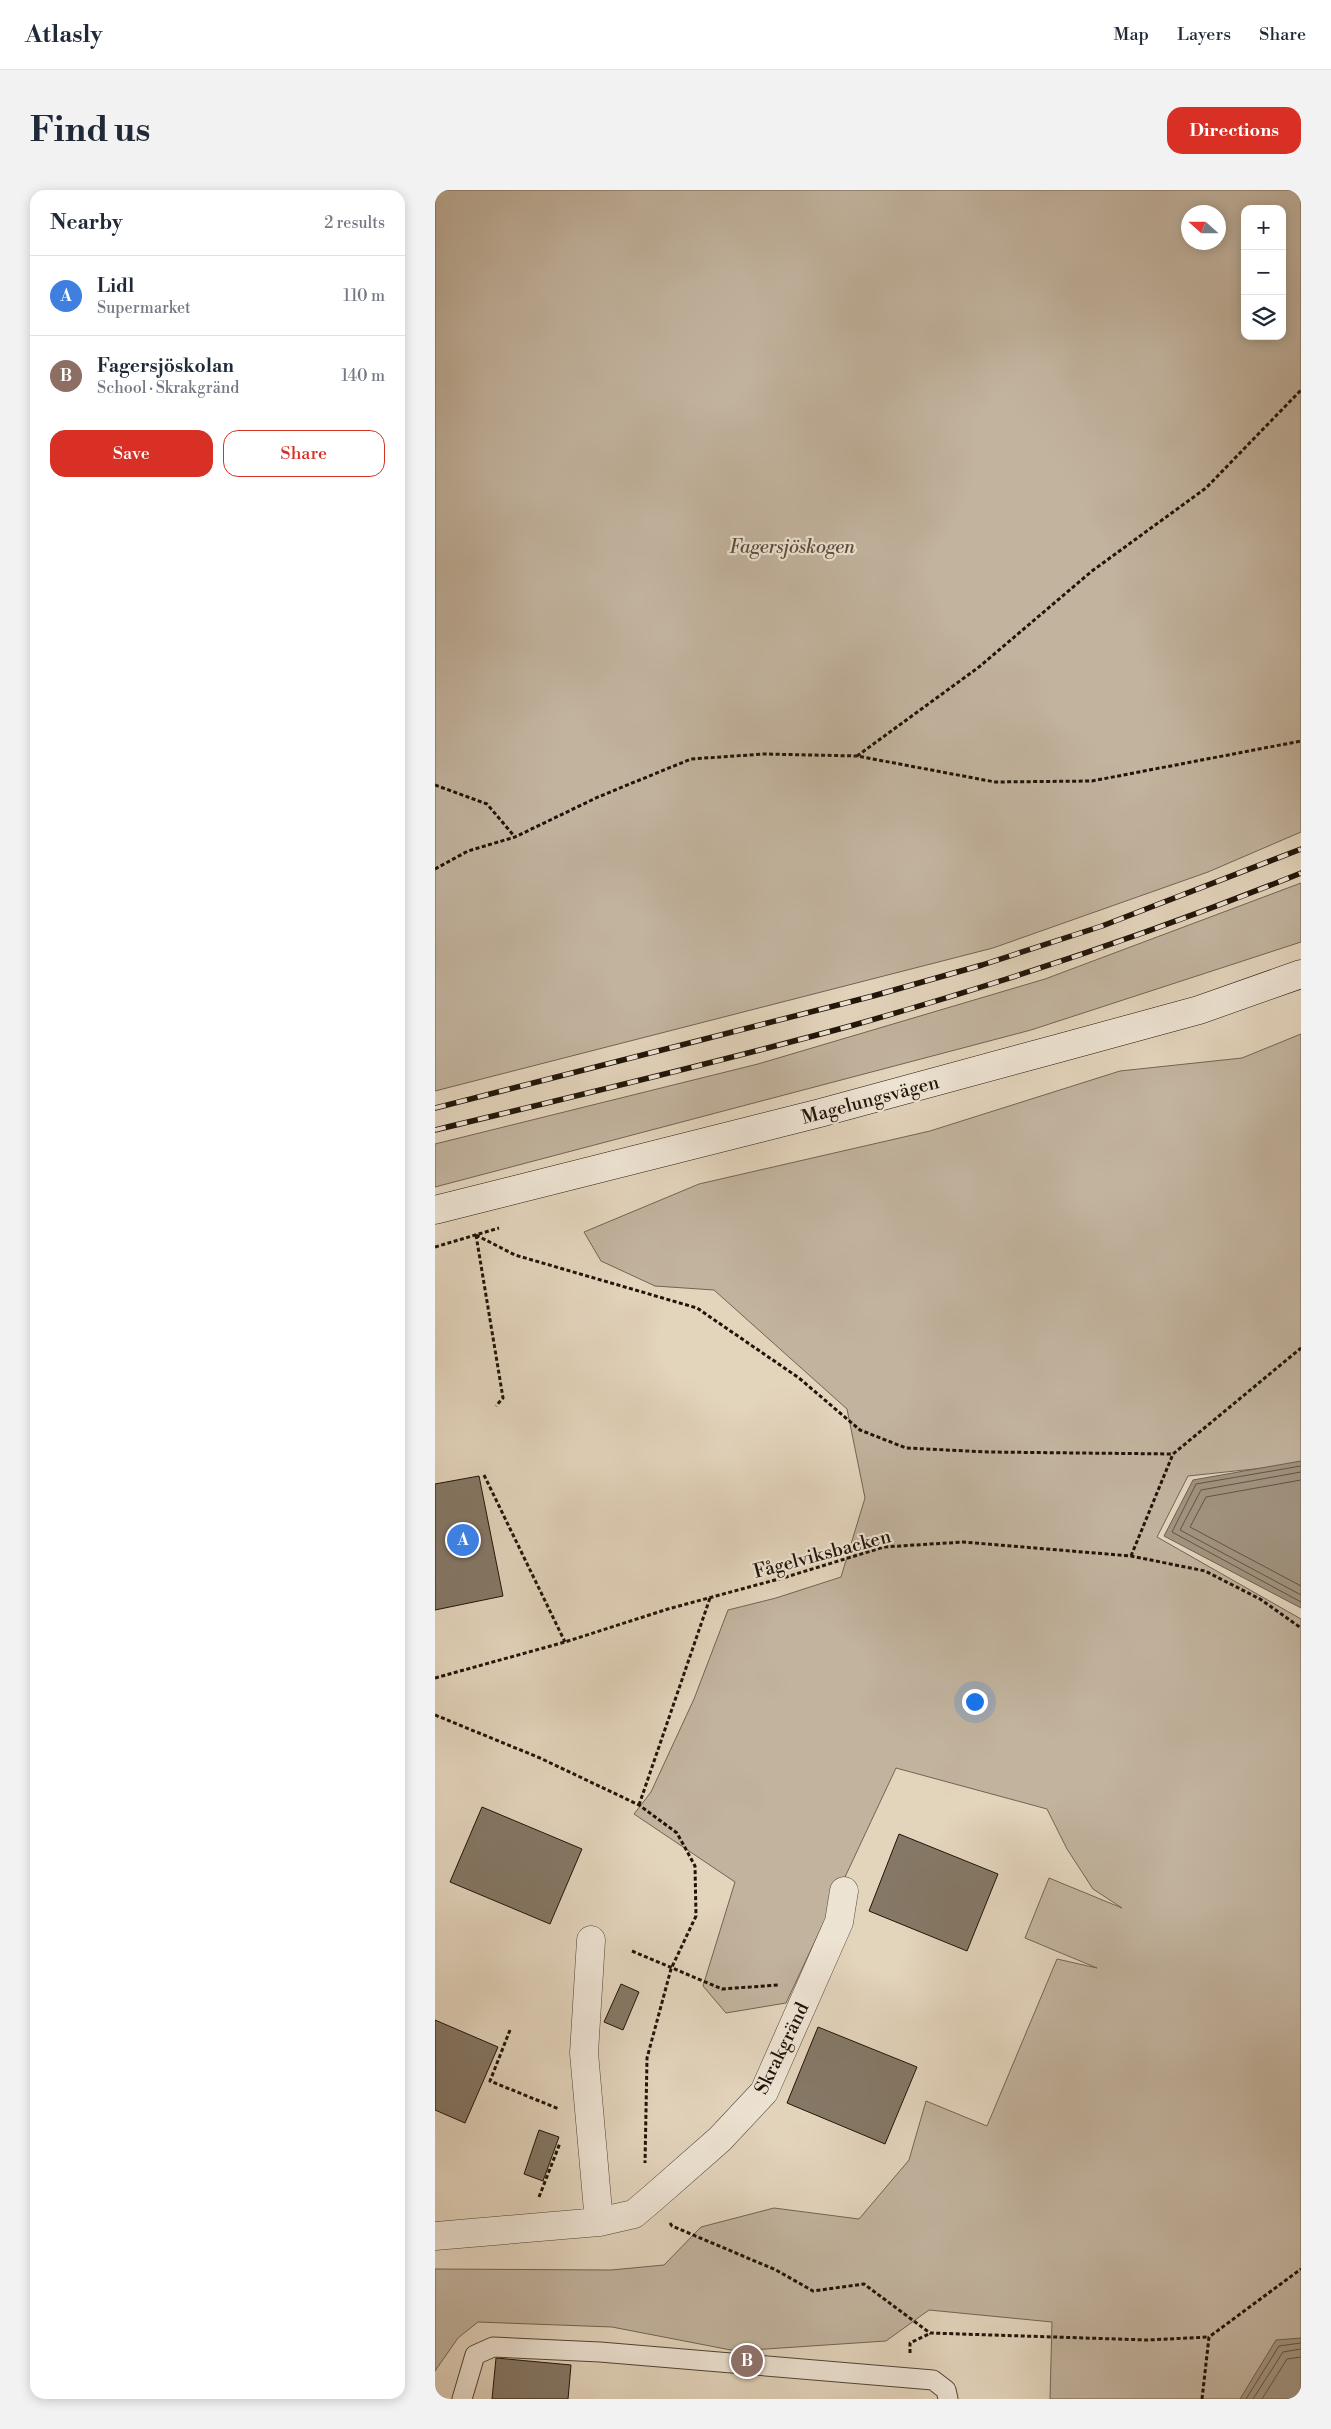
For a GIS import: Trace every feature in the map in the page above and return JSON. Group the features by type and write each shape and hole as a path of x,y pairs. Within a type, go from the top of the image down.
{"street":[{"name":"Magelungsvägen","path":"435,1210 820,1113 1056,1049 1199,1010 1301,974"},
{"name":"Skrakgränd","path":"435,2236 599,2222 634,2214 720,2139 764,2092 839,1922 844,1891"},
{"path":"591,1940 583,2053 599,2222"}],"lane":[{"path":"463,2399 475,2354 493,2347 600,2352 933,2380 947,2390 948,2399"}],"path":[{"path":"857,756 979,668 1092,571 1206,488 1301,390"},
{"path":"435,869 468,851 515,837 598,797 691,759 764,754 857,756 995,782 1092,782 1301,741"},
{"path":"435,785 487,804 515,837"},
{"path":"496,1406 503,1398 476,1235 515,1255 697,1308 799,1378 860,1430 906,1448 987,1452 1173,1454"},
{"path":"1131,1556 1173,1454 1301,1348"},
{"path":"484,1475 565,1642"},
{"name":"Fågelviksbacken","path":"435,1678 565,1642 884,1547 963,1542 1131,1556 1205,1571 1260,1598 1301,1628"},
{"path":"639,1805 711,1598"},
{"path":"435,1715 540,1758 639,1805 677,1833 695,1866 696,1916 671,1969 647,2058 645,2164 654,2197 672,2226 775,2270 813,2291 864,2284 929,2334 1147,2340 1209,2337 1301,2269"},
{"path":"632,1951 671,1969 723,1989 812,1982"},
{"path":"511,2030 491,2080 590,2121"},
{"path":"515,2229 540,2196 561,2141"},
{"path":"1202,2399 1209,2337"}],"green space":[{"name":"Fagersjöskogen","path":"435,190 1301,190 1301,832 1208,872 993,948 435,1091"},
{"path":"1301,883 1301,942 1031,1030 435,1187 435,1144 758,1064 1045,979"},
{"path":"1301,1034 1301,1464 1188,1476 1157,1537 1301,1619 1301,2399 1050,2399 1052,2322 929,2310 886,2341 736,2351 612,2327 478,2322 458,2338 435,2371 435,2269 611,2270 664,2265 701,2227 774,2208 859,2219 909,2160 926,2101 987,2126 1057,1959 1097,1968 1025,1938 1049,1878 1122,1908 1093,1889 1067,1849 1047,1809 896,1768 786,2003 726,2013 703,1986 735,1882 634,1814 651,1792 694,1699 728,1610 776,1598 841,1577 865,1498 847,1409 714,1290 655,1286 601,1261 584,1232 699,1184 930,1131 1120,1071 1242,1058"}],"water":[{"path":"1301,1461 1301,1608 1164,1536 1193,1480"},
{"path":"1301,2338 1301,2399 1240,2399 1276,2340"}],"building":[{"path":"479,1476 503,1596 435,1610 435,1484"},
{"path":"482,1807 582,1849 550,1924 450,1882"},
{"path":"899,1834 998,1874 967,1951 869,1911"},
{"path":"621,1984 639,1992 623,2030 604,2022"},
{"path":"435,2020 498,2047 465,2123 435,2110"},
{"path":"818,2027 917,2067 885,2144 787,2103"},
{"path":"539,2130 559,2137 543,2181 524,2174"},
{"path":"496,2358 571,2365 568,2399 492,2399"}],"railway":[{"path":"435,1108 873,996 982,965 1102,926 1301,849"},
{"path":"435,1130 750,1053 911,1009 1135,936 1301,873"}],"place":[{"name":"Lidl","path":"463,1540"},
{"name":"Fagersjöskolan","path":"747,2361"}]}
